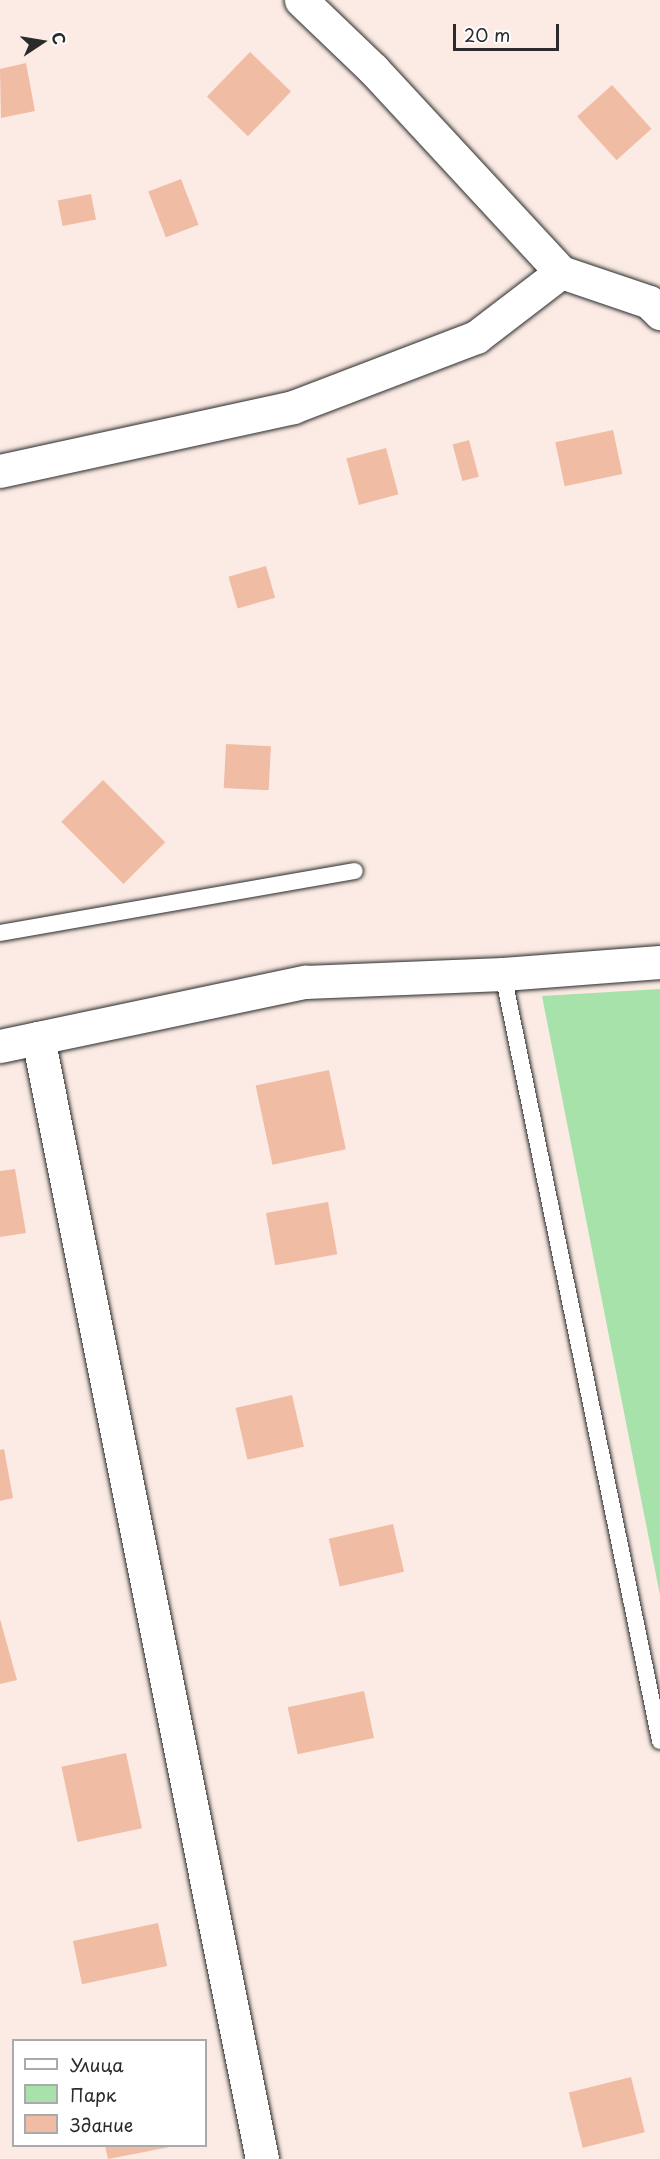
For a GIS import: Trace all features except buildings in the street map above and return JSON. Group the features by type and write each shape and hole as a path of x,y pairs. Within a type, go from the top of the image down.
{"street":[{"path":"301,0 373,69 561,272 649,302 660,313"},
{"path":"0,471 293,407 476,337 561,272"},
{"path":"0,1046 304,982 503,974 660,962"},
{"path":"38,1038 262,2159"}],"lane":[{"path":"0,933 355,872"},
{"path":"503,974 660,1741"}],"green space":[{"path":"660,989 660,1595 542,996"}]}
